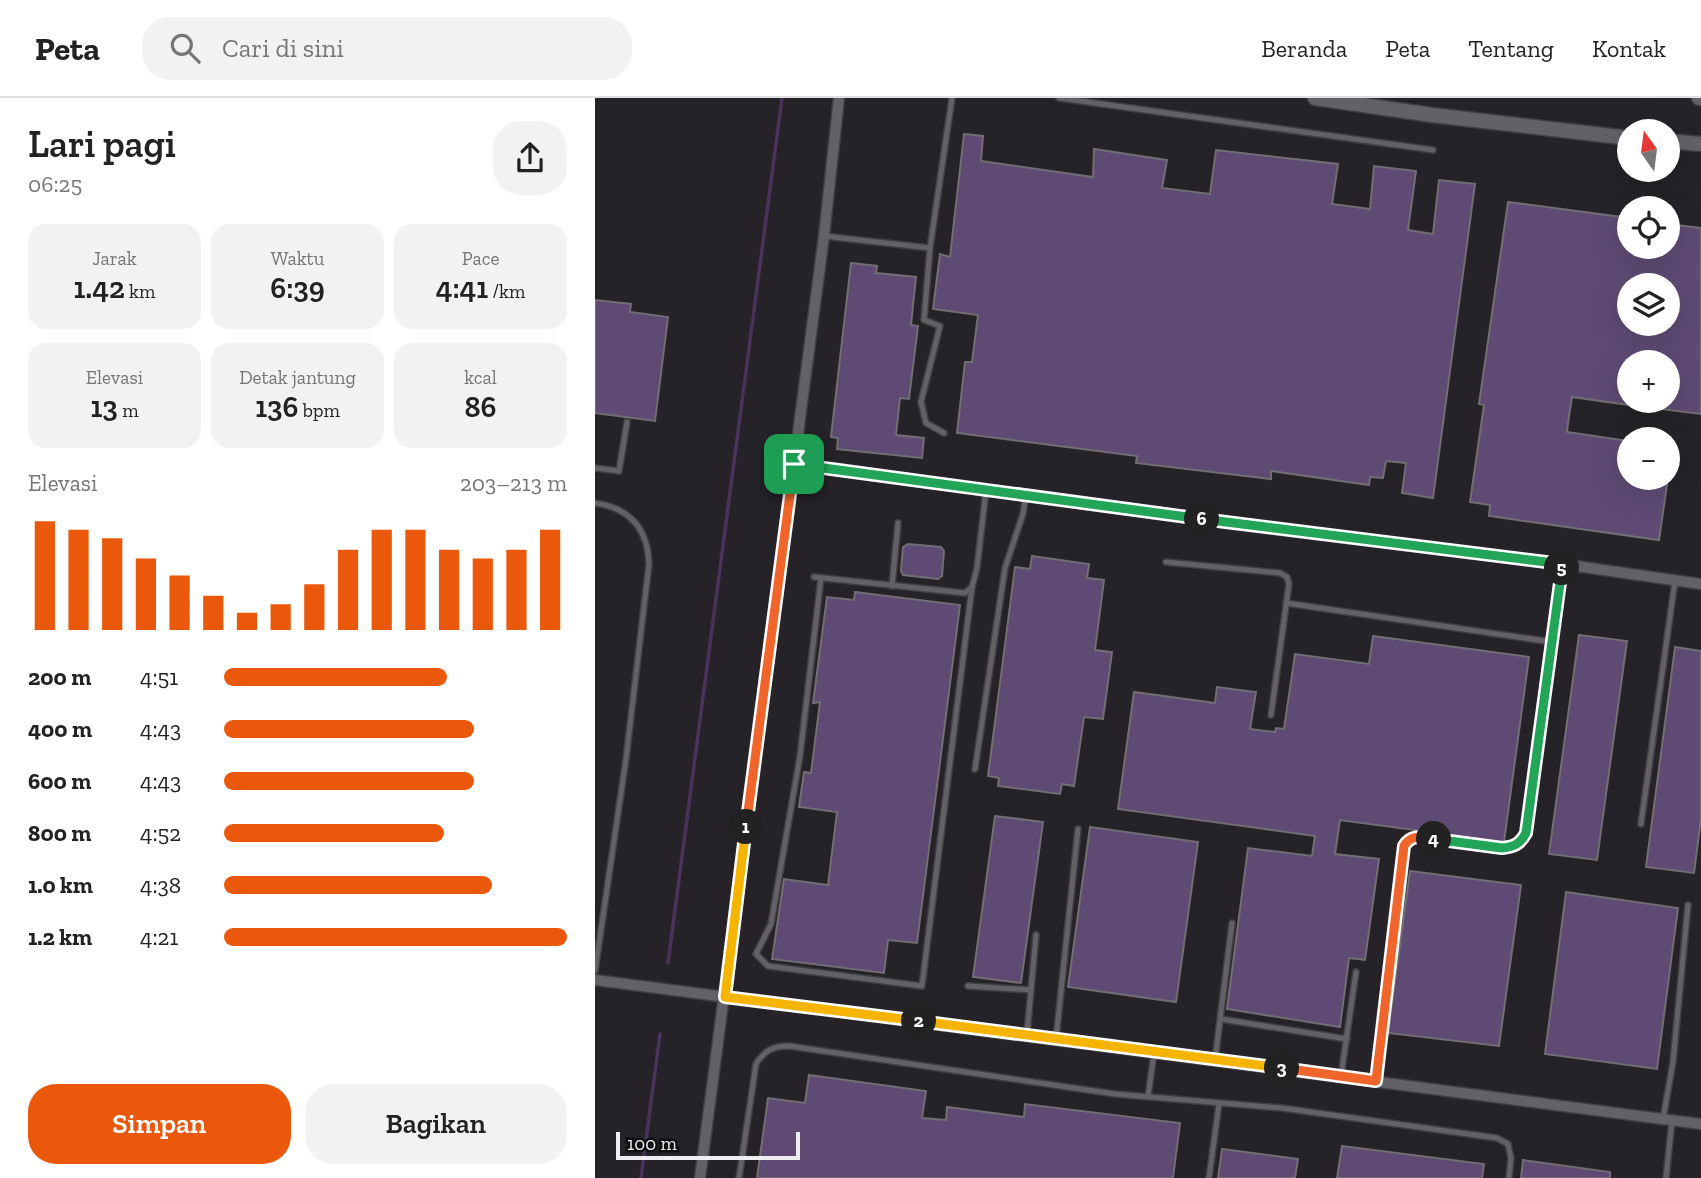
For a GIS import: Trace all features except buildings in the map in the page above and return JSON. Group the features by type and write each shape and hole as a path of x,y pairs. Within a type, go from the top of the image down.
{"street":[{"path":"700,1178 824,236 839,98"},
{"path":"1314,98 1445,117 1617,137"},
{"path":"1680,142 1701,144"},
{"path":"794,464 1701,584"},
{"path":"595,979 1701,1124"}],"lane":[{"path":"944,433 926,423 921,402 940,326 924,320 930,248 952,98"},
{"path":"1059,98 1433,150"},
{"path":"824,236 930,248"},
{"path":"595,468 619,471 627,422"},
{"path":"972,587 965,593 818,578 800,756 771,924 756,954 768,966 922,986 986,491"},
{"path":"975,769 1005,568 1023,514 1026,494"},
{"path":"595,503 613,506 633,519 646,541 649,564 626,759 595,971"},
{"path":"892,586 898,523"},
{"path":"1166,562 1280,573 1287,577 1289,584 1271,715"},
{"path":"1376,1081 1404,846 1408,839 1413,837 1502,848 1521,842 1526,833 1562,564"},
{"path":"1641,824 1675,581"},
{"path":"1286,603 1552,642"},
{"path":"1056,1039 1078,829"},
{"path":"1666,1178 1667,1120 1688,905"},
{"path":"1215,1060 1232,923"},
{"path":"1027,1034 1036,935"},
{"path":"1341,1076 1356,972"},
{"path":"968,986 1031,990"},
{"path":"1221,1018 1347,1039"},
{"path":"739,1178 756,1064 763,1054 780,1046 1147,1097 1282,1108 1497,1138 1508,1144 1511,1157 1509,1178"},
{"path":"1147,1097 1154,1053"},
{"path":"1209,1178 1219,1104"}],"waterway":[{"path":"668,963 782,98"},
{"path":"641,1178 660,1034"}],"route":[{"path":"794,464 1242,525 1562,564 1526,833 1521,842 1502,848 1421,837 1408,839 1401,857 1376,1081 725,997 794,464"}]}
